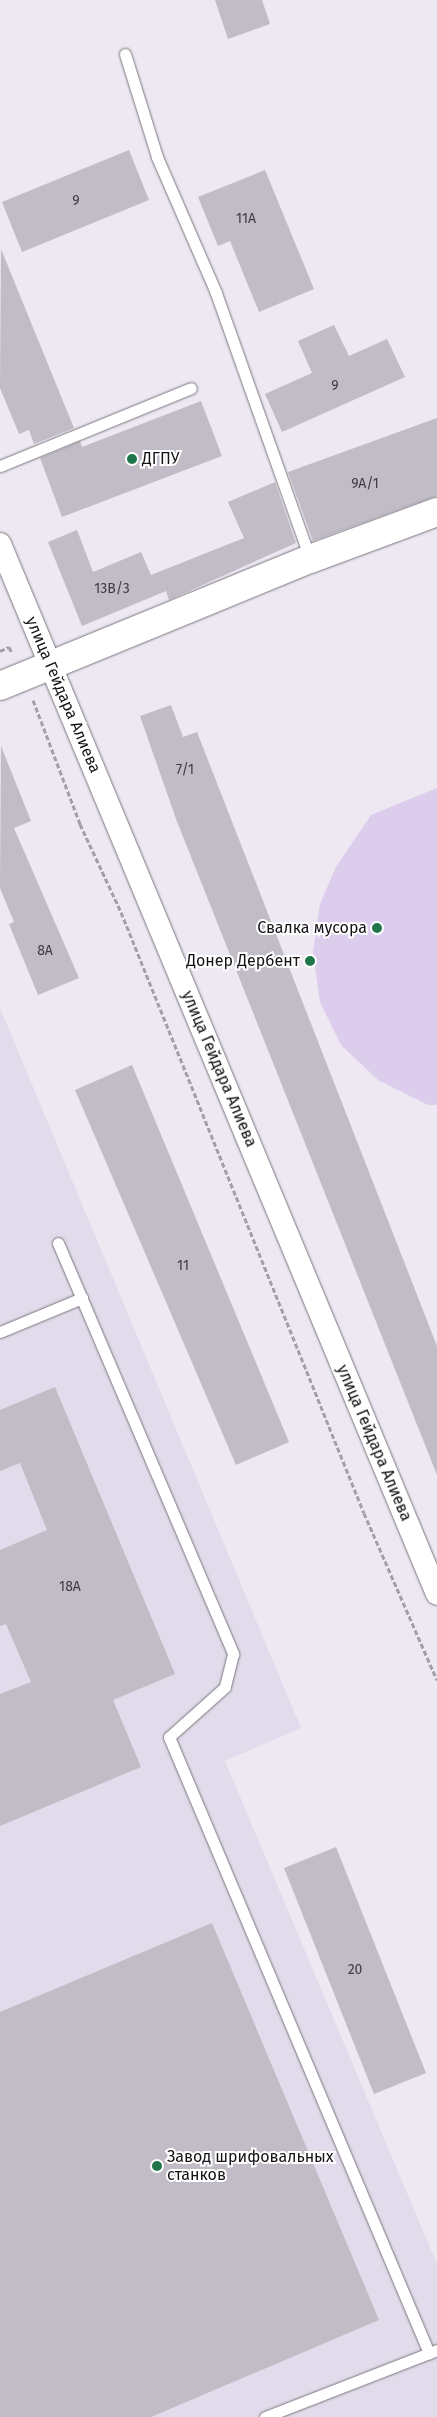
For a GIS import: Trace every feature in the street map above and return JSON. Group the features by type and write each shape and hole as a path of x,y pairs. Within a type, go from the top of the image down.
{"street":[{"path":"12,681 310,558 437,512"},
{"name":"улица Гейдара Алиева","path":"1,551 50,664 437,1594"}],"lane":[{"path":"125,54 157,157 216,293 310,558"},
{"path":"0,466 191,388"},
{"path":"58,1243 233,1654 225,1687 169,1737 433,2351 265,2417"},
{"path":"0,1332 82,1298"}],"path":[{"path":"0,651 9,647 12,681 121,912 364,1513 437,1680"}],"shaded area":[{"name":"Свалка мусора","path":"437,788 437,1105 428,1105 378,1080 341,1045 320,1002 313,952 320,904 336,867 371,815"},
{"path":"0,1008 301,1728 225,1761 437,2264 437,2417 0,2417"}],"building":[{"path":"215,0 262,0 270,24 228,39"},
{"path":"129,150 149,200 22,252 2,202"},
{"path":"265,170 314,289 259,312 230,241 218,246 198,197"},
{"path":"1,249 74,428 34,444 29,430 19,434 0,388"},
{"path":"334,325 349,356 387,339 405,377 282,432 265,394 312,373 298,341"},
{"name":"ДГПУ","path":"201,401 222,456 62,517 40,458 80,441 82,447"},
{"path":"437,418 437,496 313,541 288,472"},
{"path":"275,482 296,543 169,600 166,591 82,626 48,542 77,530 93,572 141,552 151,575 244,538 228,502"},
{"path":"171,705 183,737 197,732 437,1346 437,1475 176,819 140,716"},
{"path":"1,746 31,821 14,828 79,978 38,995 9,924 14,922 0,888"},
{"path":"132,1065 289,1442 236,1465 75,1090"},
{"path":"55,1387 175,1674 113,1700 141,1767 0,1826 0,1694 31,1682 6,1624 0,1626 0,1550 47,1530 20,1463 0,1471 0,1410"},
{"path":"336,1847 426,2073 374,2094 284,1868"},
{"name":"Завод шрифовальных станков","path":"212,1923 379,2320 151,2417 0,2417 0,2012"}],"place":[{"name":"ДГПУ","path":"132,459"},
{"name":"Свалка мусора","path":"377,928"},
{"name":"Донер Дербент","path":"310,961"},
{"name":"Завод шрифовальных станков","path":"157,2166"}]}
